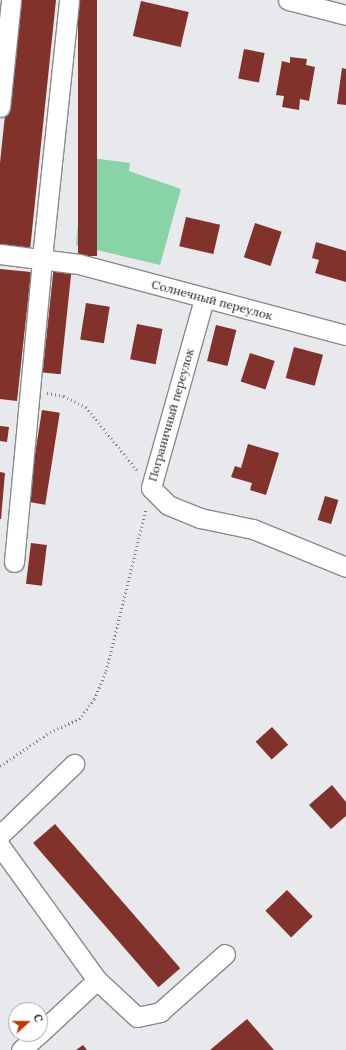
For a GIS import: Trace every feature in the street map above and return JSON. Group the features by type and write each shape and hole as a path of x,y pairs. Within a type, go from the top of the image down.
{"street":[{"path":"0,108 11,0"},
{"path":"14,562 42,258 69,0"},
{"path":"288,0 346,15"},
{"name":"Солнечный переулок","path":"0,254 42,258 79,264 204,299 346,335"},
{"name":"Пограничный переулок","path":"204,299 151,488 168,506 200,518 253,529 346,567"},
{"path":"0,835 74,764"},
{"path":"0,846 97,980 137,1017 160,1012 225,954"},
{"path":"48,1025 97,980"},
{"path":"22,1050 30,1042"}],"path":[{"path":"0,766 50,732 79,719 94,699 106,671 151,488 86,407 64,396 30,389"}],"green space":[{"path":"84,157 130,163 129,171 181,189 160,265 76,245"}],"building":[{"path":"17,0 56,0 30,250 0,247 0,163"},
{"path":"78,0 97,0 97,256 78,256"},
{"path":"141,1 189,12 181,47 133,36"},
{"path":"244,49 265,53 259,82 238,78"},
{"path":"290,57 307,59 306,65 315,67 309,101 300,99 299,110 282,107 284,96 276,95 282,61 290,63"},
{"path":"342,68 346,69 346,105 337,104"},
{"path":"186,217 220,225 213,254 179,246"},
{"path":"255,223 282,232 271,266 244,257"},
{"path":"316,242 346,251 346,282 315,273 319,260 312,258"},
{"path":"54,265 72,267 61,374 43,372"},
{"path":"0,269 31,272 17,401 0,399"},
{"path":"86,303 110,307 104,343 80,340"},
{"path":"137,324 163,329 156,364 130,359"},
{"path":"216,325 236,330 227,366 207,361"},
{"path":"294,347 323,355 315,386 286,378"},
{"path":"250,353 275,361 265,390 241,382"},
{"path":"42,410 60,413 45,505 27,502"},
{"path":"0,426 9,427 7,442 0,441"},
{"path":"248,444 279,453 266,495 250,490 252,483 231,477 235,466 241,468"},
{"path":"0,472 5,473 1,519 0,519"},
{"path":"325,496 338,500 331,524 318,520"},
{"path":"31,543 47,545 42,586 26,584"},
{"path":"272,727 288,745 272,760 256,742"},
{"path":"332,785 346,802 346,816 331,829 309,805"},
{"path":"55,824 180,968 158,987 33,843"},
{"path":"287,890 313,917 291,937 265,911"},
{"path":"247,1019 274,1050 210,1050"},
{"path":"83,1045 87,1050 76,1050"}]}
